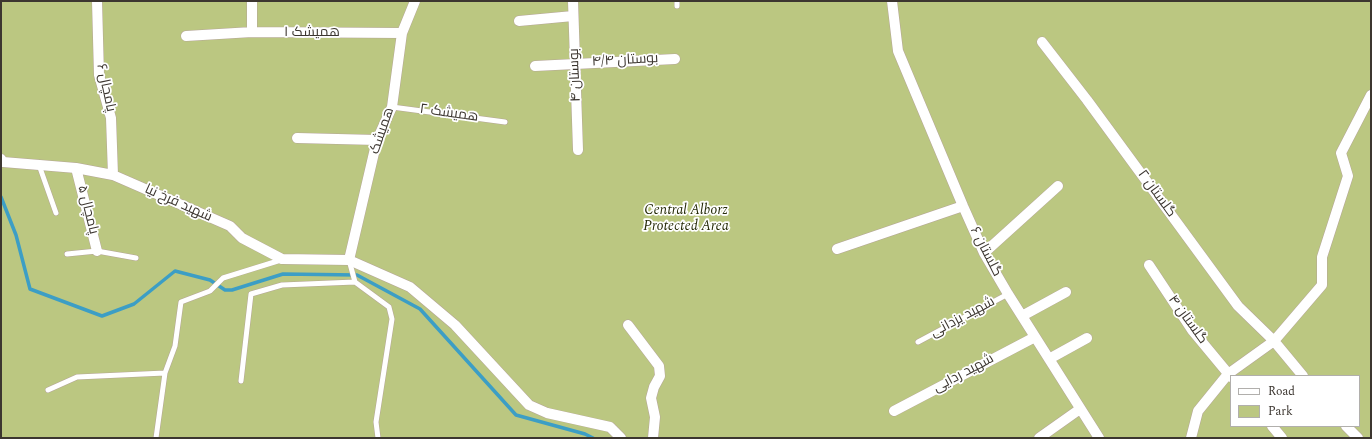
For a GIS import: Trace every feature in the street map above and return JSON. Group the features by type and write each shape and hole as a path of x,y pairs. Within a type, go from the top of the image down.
{"street":[{"name":"پامچال ۶","path":"97,1 99,75 111,118 113,175"},
{"path":"252,1 252,32"},
{"name":"همیشک","path":"350,264 377,140 392,107 402,34 415,1"},
{"name":"بوستان ۴","path":"573,1 578,150"},
{"name":"گلستان ۶","path":"892,1 898,51 963,206 984,252 1008,294 1099,438"},
{"path":"519,21 574,16"},
{"name":"همیشک ۱","path":"186,36 252,32 402,34"},
{"name":"گلستان ۲","path":"1042,42 1087,100 1238,306 1274,341 1302,375"},
{"name":"بوستان ۴/۴","path":"535,66 675,59"},
{"path":"1191,438 1198,411 1230,375 1274,341 1322,285 1322,257 1348,176 1341,153 1371,95"},
{"path":"297,138 377,140"},
{"name":"شهید فرخ نیا","path":"1,159 3,162 76,168 113,175 230,226 242,238 282,259 350,264"},
{"name":"پامچال ۵","path":"76,168 97,251"},
{"path":"984,252 1058,186"},
{"path":"837,249 963,206"},
{"path":"350,264 410,287 455,325 529,405 547,413 610,427 621,438"},
{"name":"گلستان ۴","path":"1149,265 1192,330 1230,375"},
{"path":"1022,316 1066,292"},
{"path":"628,325 659,366 660,376 654,387 651,398 655,417 653,438"},
{"name":"شهید ردایی","path":"894,411 1035,337"},
{"path":"1049,359 1087,338"},
{"path":"1040,438 1080,409"},
{"path":"1273,427 1282,438"},
{"path":"1347,427 1358,438"}],"lane":[{"name":"همیشک ۲","path":"392,107 505,122"},
{"path":"39,165 56,213"},
{"path":"67,254 97,251 136,258"},
{"path":"156,438 165,373 175,346 181,302 210,291 223,278 282,259"},
{"path":"350,264 355,282 389,307 392,319 376,422 378,438"},
{"path":"241,381 251,294 282,285 355,282"},
{"name":"شهید یزدانی","path":"918,342 1008,294"},
{"path":"48,390 77,377 165,373"}],"green space":[{"name":"Central Alborz Protected Area","path":"1,1 1371,1 1371,438 1,438"}],"waterway":[{"path":"1,197 16,235 30,289 102,316 134,304 175,271 210,280 225,290 232,290 283,274 357,275 420,309 516,415 585,434 593,438"}]}
